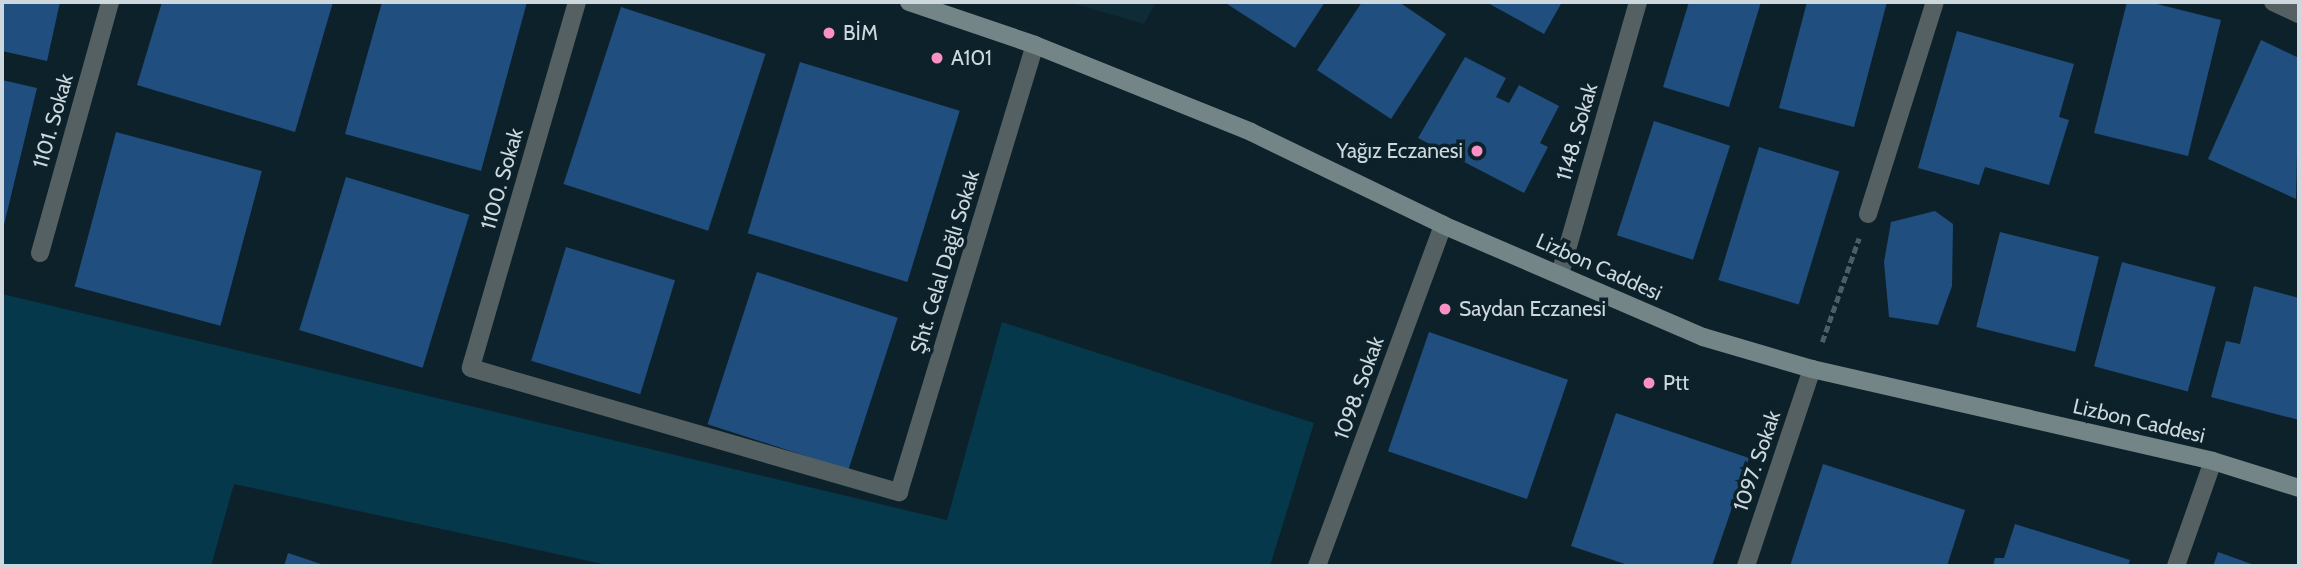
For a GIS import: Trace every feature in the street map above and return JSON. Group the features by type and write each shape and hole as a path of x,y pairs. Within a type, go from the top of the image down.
{"main road":[{"name":"Lizbon Caddesi","path":"909,2 1035,45 1251,132 1443,225 1703,337 1812,369 2213,461 2299,488"}],"street":[{"name":"1101. Sokak","path":"40,253 110,2"},
{"name":"1100. Sokak","path":"577,2 471,368 899,492"},
{"name":"1148. Sokak","path":"1560,274 1638,2"},
{"path":"1868,214 1935,2"},
{"path":"2273,2 2299,14"},
{"name":"Şht. Celal Dağlı Sokak","path":"899,492 1035,45"},
{"name":"1098. Sokak","path":"1317,566 1443,225"},
{"name":"1097. Sokak","path":"1746,566 1812,369"},
{"path":"2176,566 2213,461"}],"path":[{"path":"1812,369 1868,214"}],"shaded area":[{"path":"1068,2 1156,2 1144,24"},
{"path":"2,294 947,520 1002,322 1314,423 1270,566 612,566 234,484 211,566 2,566"}],"building":[{"path":"2,2 60,2 47,61 2,51"},
{"path":"162,2 333,2 295,132 137,85"},
{"path":"382,2 527,2 481,171 345,134"},
{"path":"1224,2 1325,2 1295,48"},
{"path":"1362,2 1399,2 1446,34 1391,119 1317,70"},
{"path":"1486,2 1562,2 1544,34"},
{"path":"1689,2 1761,2 1729,107 1663,87"},
{"path":"1807,2 1887,2 1854,127 1779,108"},
{"path":"2127,2 2149,2 2221,20 2188,156 2094,133"},
{"path":"621,7 766,54 708,231 564,184"},
{"path":"1957,31 2074,64 2059,117 2069,120 2049,185 1985,167 1979,185 1918,168"},
{"path":"2261,40 2299,58 2296,199 2208,159"},
{"path":"1465,57 1506,78 1496,97 1509,103 1519,85 1559,106 1540,143 1548,147 1524,193 1418,138"},
{"path":"800,62 960,111 907,282 748,233"},
{"path":"2,80 37,88 3,229 2,229"},
{"path":"1654,121 1730,146 1693,260 1617,235"},
{"path":"116,132 262,171 220,326 75,287"},
{"path":"1759,147 1839,172 1799,304 1718,280"},
{"path":"346,177 469,215 423,368 299,330"},
{"path":"1935,211 1953,224 1952,286 1938,325 1889,317 1884,262 1891,222"},
{"path":"2000,232 2099,257 2075,352 1976,327"},
{"path":"566,247 675,280 640,394 531,361"},
{"path":"2122,262 2216,287 2188,391 2094,366"},
{"path":"757,272 898,318 848,470 708,424"},
{"path":"2254,286 2299,298 2299,420 2211,397 2226,341 2240,344"},
{"path":"1429,332 1568,380 1527,499 1388,451"},
{"path":"1616,413 1749,458 1712,566 1631,566 1571,546"},
{"path":"1823,464 1965,510 1947,566 1790,566"},
{"path":"2015,524 2130,560 2128,566 1993,566 1995,558 2004,558"},
{"path":"2218,552 2257,566 2213,566"},
{"path":"288,553 327,566 284,566"}],"place":[{"name":"BİM","path":"829,33"},
{"name":"A101","path":"937,58"},
{"name":"Yağız Eczanesi","path":"1477,151"},
{"name":"Saydan Eczanesi","path":"1445,309"},
{"name":"Ptt","path":"1649,383"}]}
